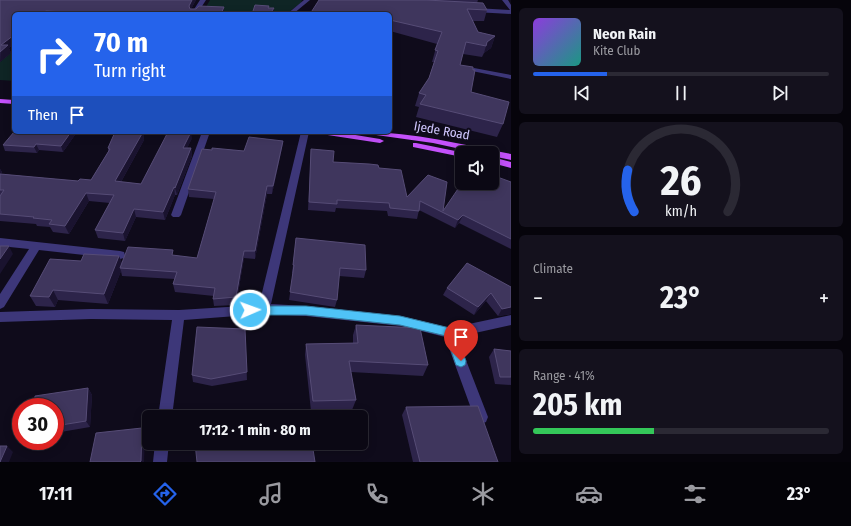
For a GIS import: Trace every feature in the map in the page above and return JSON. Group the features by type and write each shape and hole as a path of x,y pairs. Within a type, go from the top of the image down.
{"main road":[{"path":"0,95 12,96"},
{"path":"0,100 12,102"},
{"name":"Ijede Road","path":"335,134 428,147 455,153"},
{"name":"Ijede Road","path":"383,134 433,141 511,157"},
{"path":"499,162 511,165"}],"street":[{"path":"195,12 202,0"},
{"path":"292,12 307,0"},
{"path":"505,0 511,10"},
{"path":"466,9 511,10"},
{"path":"474,70 511,77"},
{"path":"176,215 205,134"},
{"path":"264,309 304,134"},
{"path":"0,242 120,255"},
{"path":"0,304 36,246"},
{"path":"0,317 91,314 179,316 264,309 306,311 400,321 450,333 511,320"},
{"path":"166,410 179,316"},
{"path":"450,333 485,426"},
{"path":"160,462 161,450"}],"green space":[{"path":"210,0 302,0 301,3 289,12 203,12"},
{"path":"12,52 12,81 0,80 0,62"}],"building":[{"path":"0,0 192,0 189,6 190,9 196,9 199,6 224,7 222,12 12,12 12,37 1,45 8,45 0,52"},
{"path":"319,0 426,0 483,3 487,10 467,9 478,32 495,36 487,42 486,46 466,42 460,65 473,67 473,70 475,70 471,92 509,102 503,124 420,104 426,95 419,93 429,78 438,51 435,50 442,32 392,20 392,12 311,12"},
{"path":"255,5 274,8 271,12 253,12"},
{"path":"12,134 70,134 61,146 36,144 34,147 3,145"},
{"path":"114,134 142,134 115,181 141,184 167,134 190,134 183,148 191,148 175,188 174,187 163,212 134,209 123,233 95,230 114,195 86,193 65,226 49,224 52,220 0,214 0,196 4,190 0,190 0,174 78,181 80,179 91,180 110,149 108,148"},
{"path":"249,137 283,141 273,186 267,186 255,251 244,251 236,297 213,299 215,288 173,284 177,272 120,268 128,247 173,250 172,255 197,258 216,192 188,189 202,149 212,150 212,148 244,151"},
{"path":"311,149 334,151 333,162 378,165 379,168 401,170 407,197 428,175 447,182 443,211 457,190 499,190 499,178 511,182 511,239 463,215 458,220 420,201 419,211 390,208 389,203 337,200 337,204 309,202"},
{"path":"296,238 365,245 366,270 340,268 337,300 290,292"},
{"path":"0,246 9,246 0,259"},
{"path":"84,254 119,256 104,294 53,290 49,297 30,296 50,259 81,261"},
{"path":"467,263 511,287 511,307 502,309 491,293 478,307 447,288"},
{"path":"356,325 420,328 428,365 349,361 356,400 313,401 306,344 358,343"},
{"path":"197,327 245,329 247,372 211,379 192,375"},
{"path":"494,349 511,351 511,377 500,377"},
{"path":"88,388 86,421 64,425 64,398 35,398 35,396"},
{"path":"478,406 498,462 420,462 406,407"},
{"path":"142,428 141,461 90,462 96,433"},
{"path":"0,446 7,446 0,462"},
{"path":"196,450 313,450 315,462 197,462"}],"route":[{"path":"250,310 264,309 306,311 400,321 450,333 461,361"}]}
